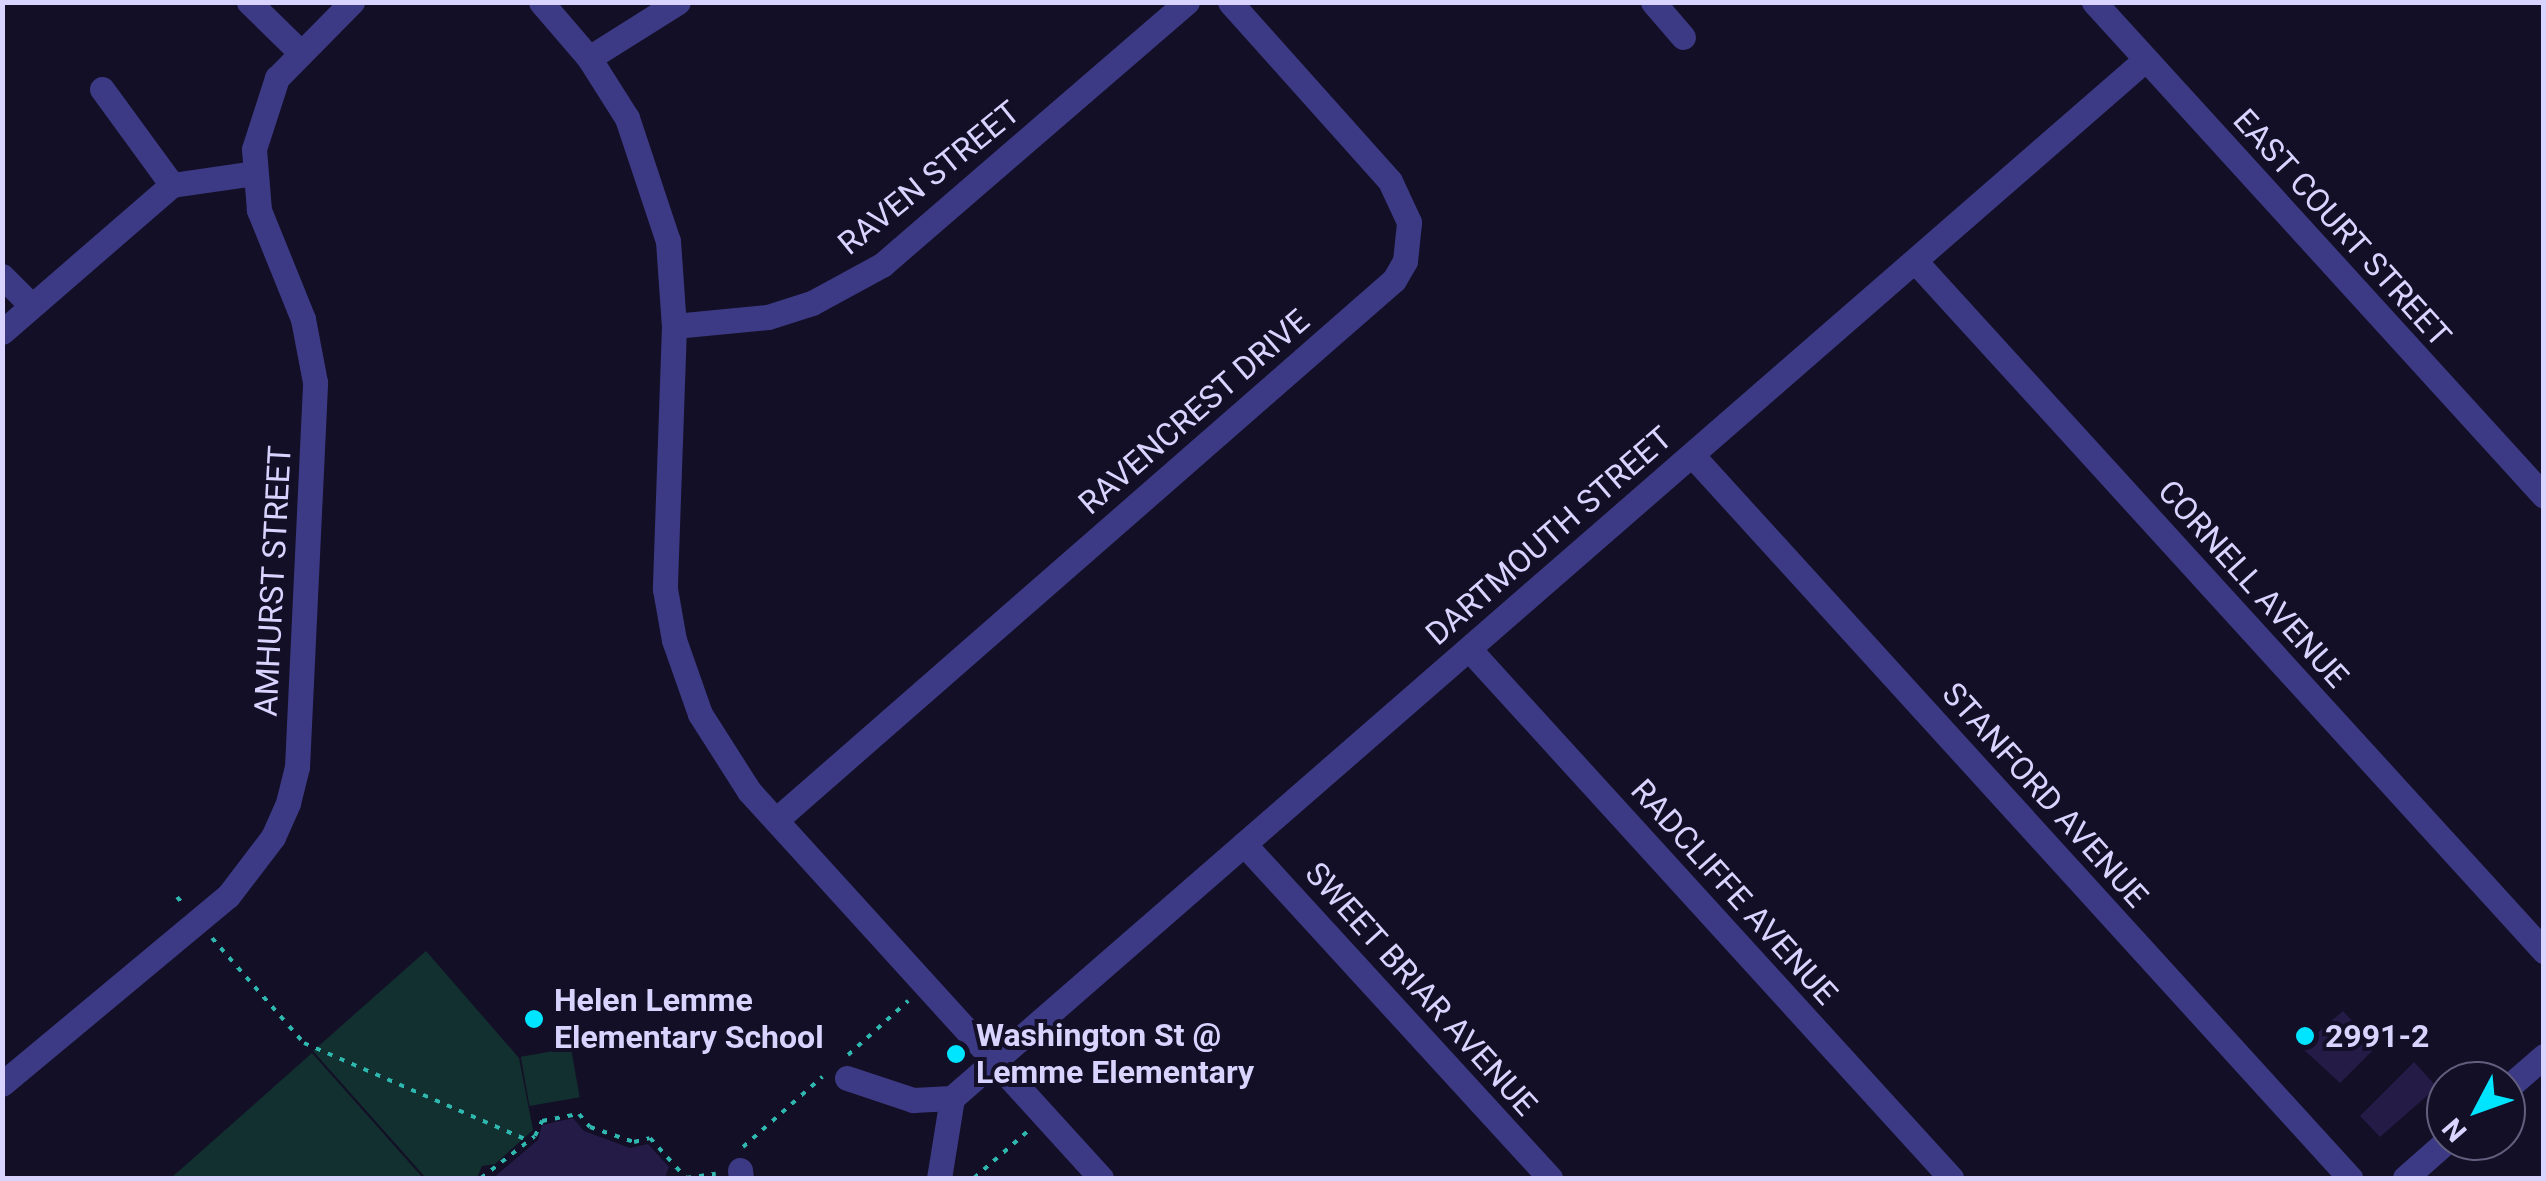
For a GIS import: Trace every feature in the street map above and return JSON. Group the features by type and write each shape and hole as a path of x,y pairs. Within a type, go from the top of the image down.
{"street":[{"path":"249,2 298,50"},
{"name":"AMHURST STREET","path":"2,1084 228,896 274,837 288,803 296,767 316,382 303,318 259,210 254,173 262,112 298,50 352,2"},
{"path":"541,2 589,58 627,118 659,198 674,326 663,550 674,640 717,745 776,820 1101,1178"},
{"path":"589,58 678,2"},
{"name":"RAVEN STREET","path":"674,326 768,316 812,303 882,265 1187,2"},
{"name":"RAVENCREST DRIVE","path":"776,820 1394,280 1405,261 1409,222 1390,181 1230,2"},
{"path":"1652,2 1683,37"},
{"name":"EAST COURT STREET","path":"2094,2 2544,496"},
{"name":"DARTMOUTH STREET","path":"952,1098 2145,60"},
{"path":"102,89 172,185"},
{"path":"2,332 172,185 254,173"},
{"name":"CORNELL AVENUE","path":"1915,260 2544,950"},
{"path":"2,276 31,305"},
{"name":"STANFORD AVENUE","path":"1692,455 2350,1178"},
{"name":"RADCLIFFE AVENUE","path":"1469,648 1951,1178"},
{"name":"SWEET BRIAR AVENUE","path":"1244,844 1550,1178"},
{"path":"841,1068 913,1100 952,1098 939,1178"},
{"path":"2404,1178 2426,1159"}],"path":[{"path":"177,897 184,906"},
{"path":"208,934 304,1043 529,1141"},
{"path":"482,1178 486,1169 498,1168 529,1141 542,1121 579,1114 590,1128 634,1142 650,1138 686,1178 713,1174 738,1164 911,998"},
{"path":"974,1178 1032,1128"},
{"path":"713,1174 738,1164"}],"green space":[{"path":"426,951 519,1058 533,1130 495,1164 482,1166 477,1178 426,1178 313,1051"},
{"path":"571,1048 580,1097 529,1106 521,1057"},
{"path":"312,1053 423,1178 171,1178"}],"building":[{"path":"2343,1011 2376,1047 2340,1083 2301,1047"},
{"path":"2414,1062 2426,1075 2426,1097 2380,1137 2360,1116"},
{"path":"573,1118 584,1131 630,1148 648,1144 669,1167 665,1178 493,1178 538,1140 542,1125"}],"place":[{"name":"Helen Lemme Elementary School","path":"534,1019"},
{"name":"2991-2","path":"2305,1036"},
{"name":"Washington St @ Lemme Elementary","path":"956,1054"}]}
